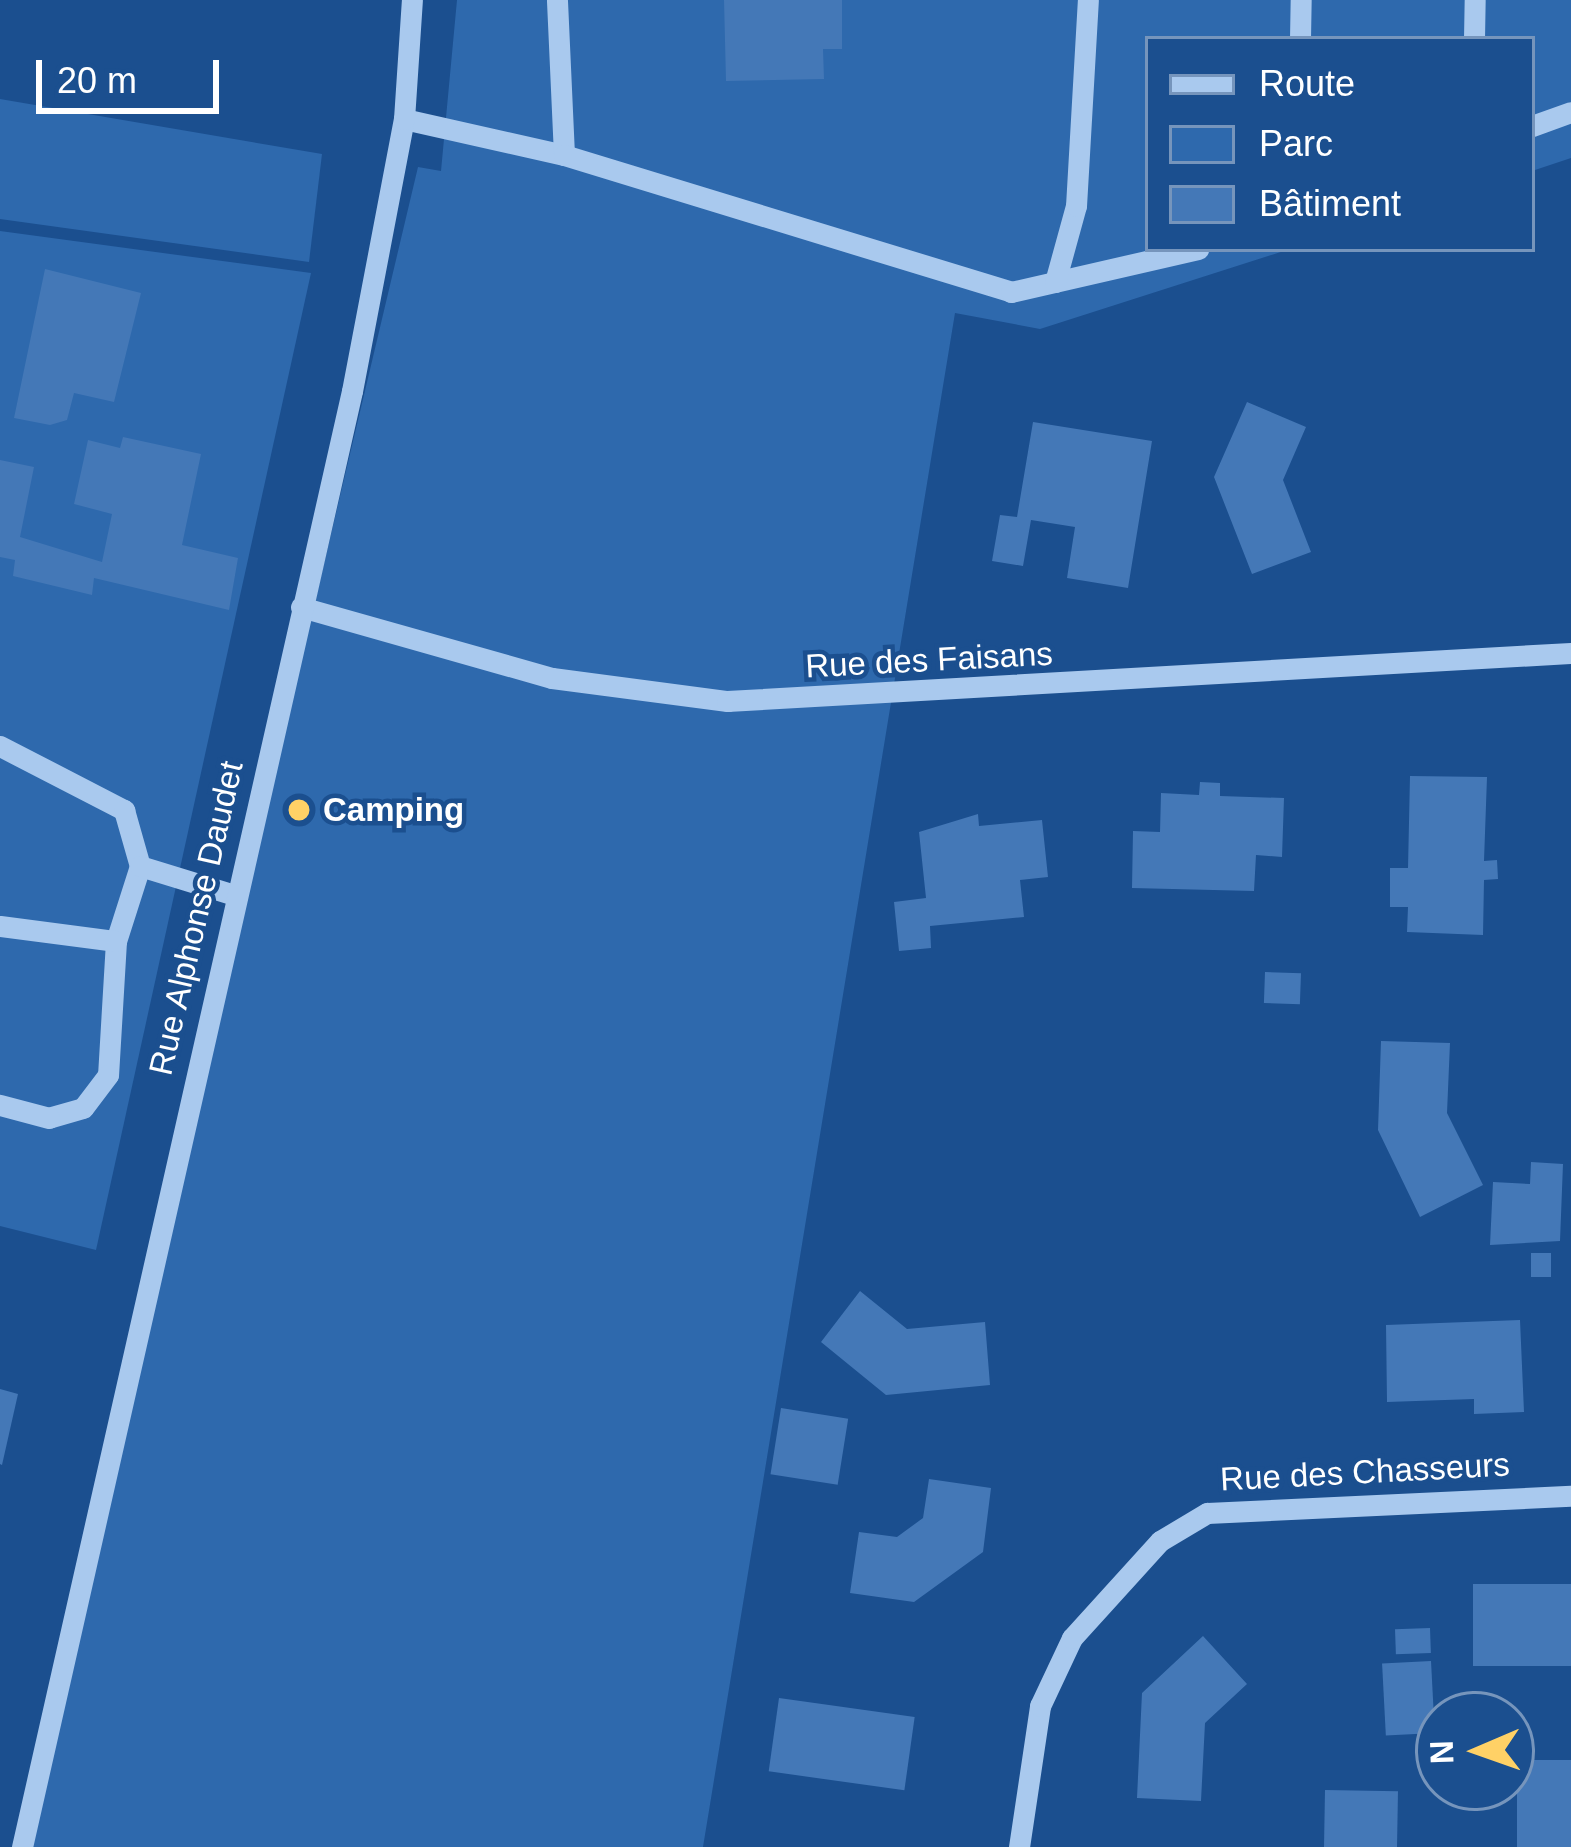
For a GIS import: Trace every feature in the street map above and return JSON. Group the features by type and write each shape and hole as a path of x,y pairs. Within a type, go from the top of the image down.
{"street":[{"name":"Rue Alphonse Daudet","path":"22,1847 301,607 404,119 412,0"},
{"path":"557,0 564,155"},
{"path":"1055,282 1076,206 1088,0"},
{"path":"1300,36 1301,0"},
{"path":"1474,36 1475,0"},
{"path":"1535,125 1571,112"},
{"path":"404,119 564,155 1011,292 1185,252"},
{"name":"Rue des Faisans","path":"301,607 552,678 727,701 1571,653"},
{"path":"0,746 124,809 140,866 116,941 109,1075 83,1108 49,1118 0,1105"},
{"path":"140,866 234,895"},
{"path":"0,926 116,941"},
{"name":"Rue des Chasseurs","path":"1018,1847 1040,1706 1072,1638 1160,1540 1207,1513 1571,1496"}],"green space":[{"path":"457,0 1571,0 1571,158 1535,170 1535,36 1145,36 1145,252 1281,252 1040,329 955,313 703,1847 20,1847 418,167 441,171"},
{"path":"0,99 322,154 309,262 0,219"},
{"path":"0,231 311,273 96,1250 0,1226"}],"building":[{"path":"724,0 842,0 842,49 823,49 824,79 726,81"},
{"path":"45,269 141,293 114,402 74,393 67,420 50,425 14,418"},
{"path":"1247,402 1306,427 1283,480 1311,552 1252,574 1214,477"},
{"path":"1033,422 1152,441 1128,588 1067,578 1075,527 1031,520 1023,566 992,561 1000,515 1017,517"},
{"path":"123,437 201,454 182,545 238,558 229,610 94,578 92,595 13,576 15,560 0,557 0,460 34,467 20,537 102,562 112,514 74,504 88,440 120,448"},
{"path":"1410,776 1487,777 1484,861 1497,860 1498,879 1484,880 1483,935 1407,932 1408,907 1390,907 1390,868 1408,868"},
{"path":"1200,782 1220,783 1220,796 1284,798 1282,857 1256,855 1254,891 1132,888 1133,831 1160,832 1161,793 1199,795"},
{"path":"978,814 979,826 1042,820 1048,877 1020,880 1024,917 930,926 931,948 899,951 894,902 926,898 919,832"},
{"path":"1265,972 1301,973 1300,1004 1264,1003"},
{"path":"1381,1041 1450,1043 1447,1113 1483,1185 1420,1217 1378,1130"},
{"path":"1531,1162 1563,1164 1560,1241 1490,1245 1493,1182 1530,1184"},
{"path":"1531,1253 1551,1253 1551,1277 1531,1277"},
{"path":"860,1291 907,1329 985,1322 990,1385 886,1395 821,1342"},
{"path":"1520,1320 1524,1412 1474,1414 1474,1399 1387,1402 1386,1325"},
{"path":"0,1389 18,1394 2,1465 0,1464"},
{"path":"781,1408 848,1419 838,1485 771,1474"},
{"path":"929,1479 991,1488 983,1552 914,1602 850,1593 859,1532 897,1537 923,1518"},
{"path":"1473,1584 1571,1584 1571,1666 1473,1666"},
{"path":"1430,1628 1431,1653 1396,1654 1395,1629"},
{"path":"1203,1636 1247,1684 1205,1723 1201,1801 1137,1798 1142,1693"},
{"path":"1431,1661 1433,1691 1415,1691 1415,1734 1386,1735 1382,1664"},
{"path":"779,1698 915,1717 904,1790 769,1771"},
{"path":"1535,1760 1571,1760 1571,1847 1517,1847 1517,1811 1535,1811"},
{"path":"1325,1790 1398,1791 1397,1847 1324,1847"}],"place":[{"name":"Camping","path":"299,810"}]}
